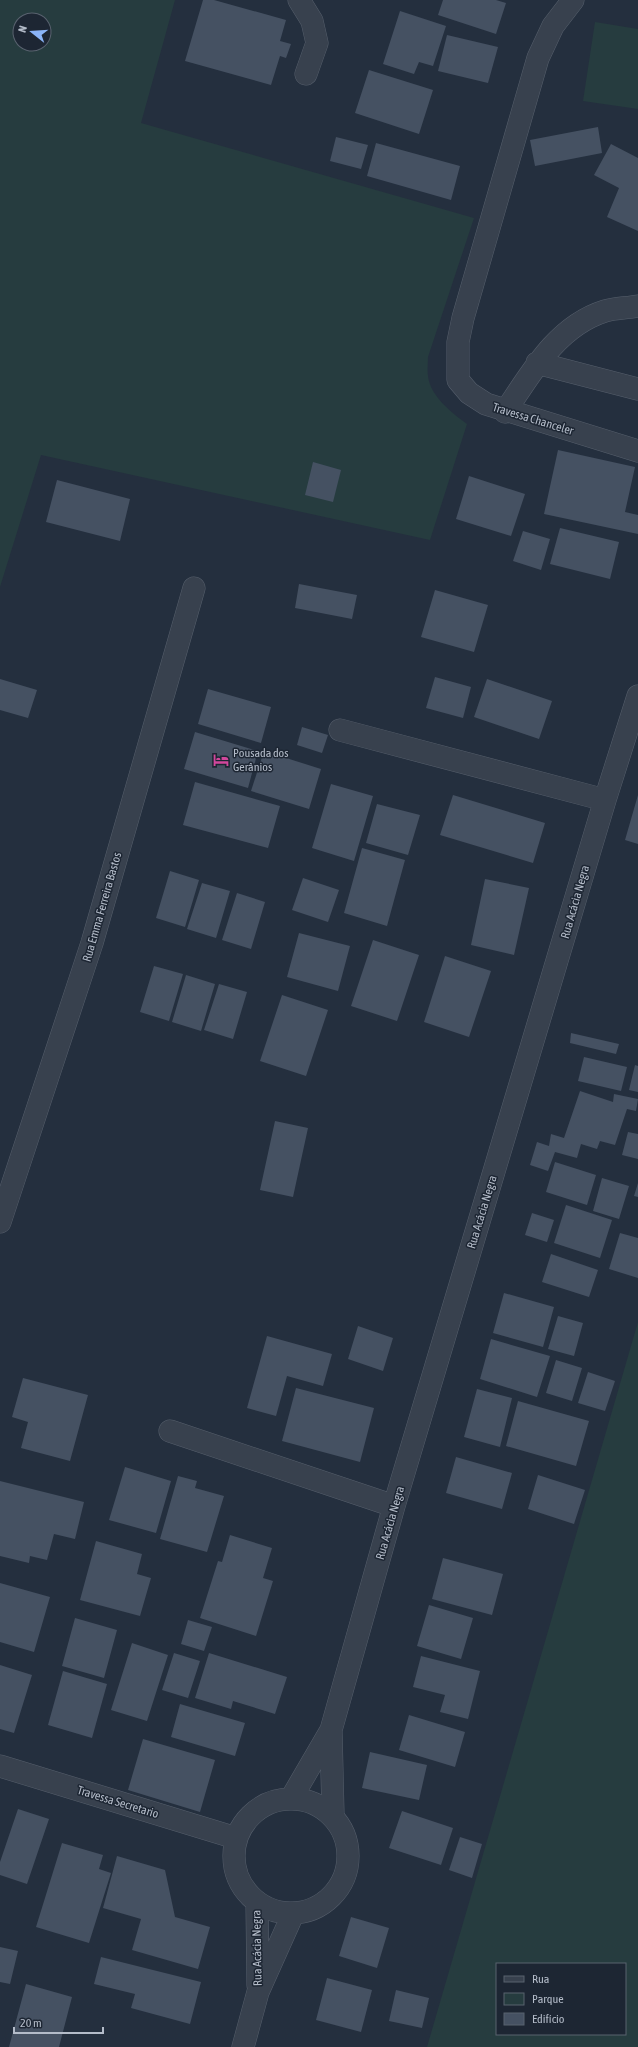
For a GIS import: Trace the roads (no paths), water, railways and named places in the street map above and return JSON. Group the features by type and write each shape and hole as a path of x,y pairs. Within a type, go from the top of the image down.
{"street":[{"path":"299,0 312,21 317,42 306,74"},
{"name":"Travessa Chanceler","path":"572,0 553,26 538,58 463,318 457,358 458,380 465,389 486,404 505,412 638,451"},
{"path":"505,412 537,364 559,339 578,323 605,311 638,306"},
{"path":"537,364 638,388"},
{"name":"Rua Emma Ferreira Bastos","path":"0,1222 92,943 194,588"},
{"name":"Rua Acácia Negra","path":"292,1797 331,1730 394,1506 605,800 638,696"},
{"path":"340,730 605,800"},
{"path":"170,1431 394,1506"},
{"name":"Rua Acácia Negra","path":"331,1730 333,1814"},
{"name":"Travessa Secretario","path":"0,1766 236,1838"},
{"path":"292,1797 314,1802 333,1814 348,1844 346,1878 325,1904 293,1914 274,1912 257,1903 241,1885 234,1862 236,1838 244,1822 257,1808 274,1800 292,1797"},
{"name":"Rua Acácia Negra","path":"257,1903 258,1992"},
{"name":"Rua Acácia Negra","path":"243,2047 258,1992 293,1914"}],"place":[{"name":"Pousada dos Gerânios","path":"221,760"}]}
